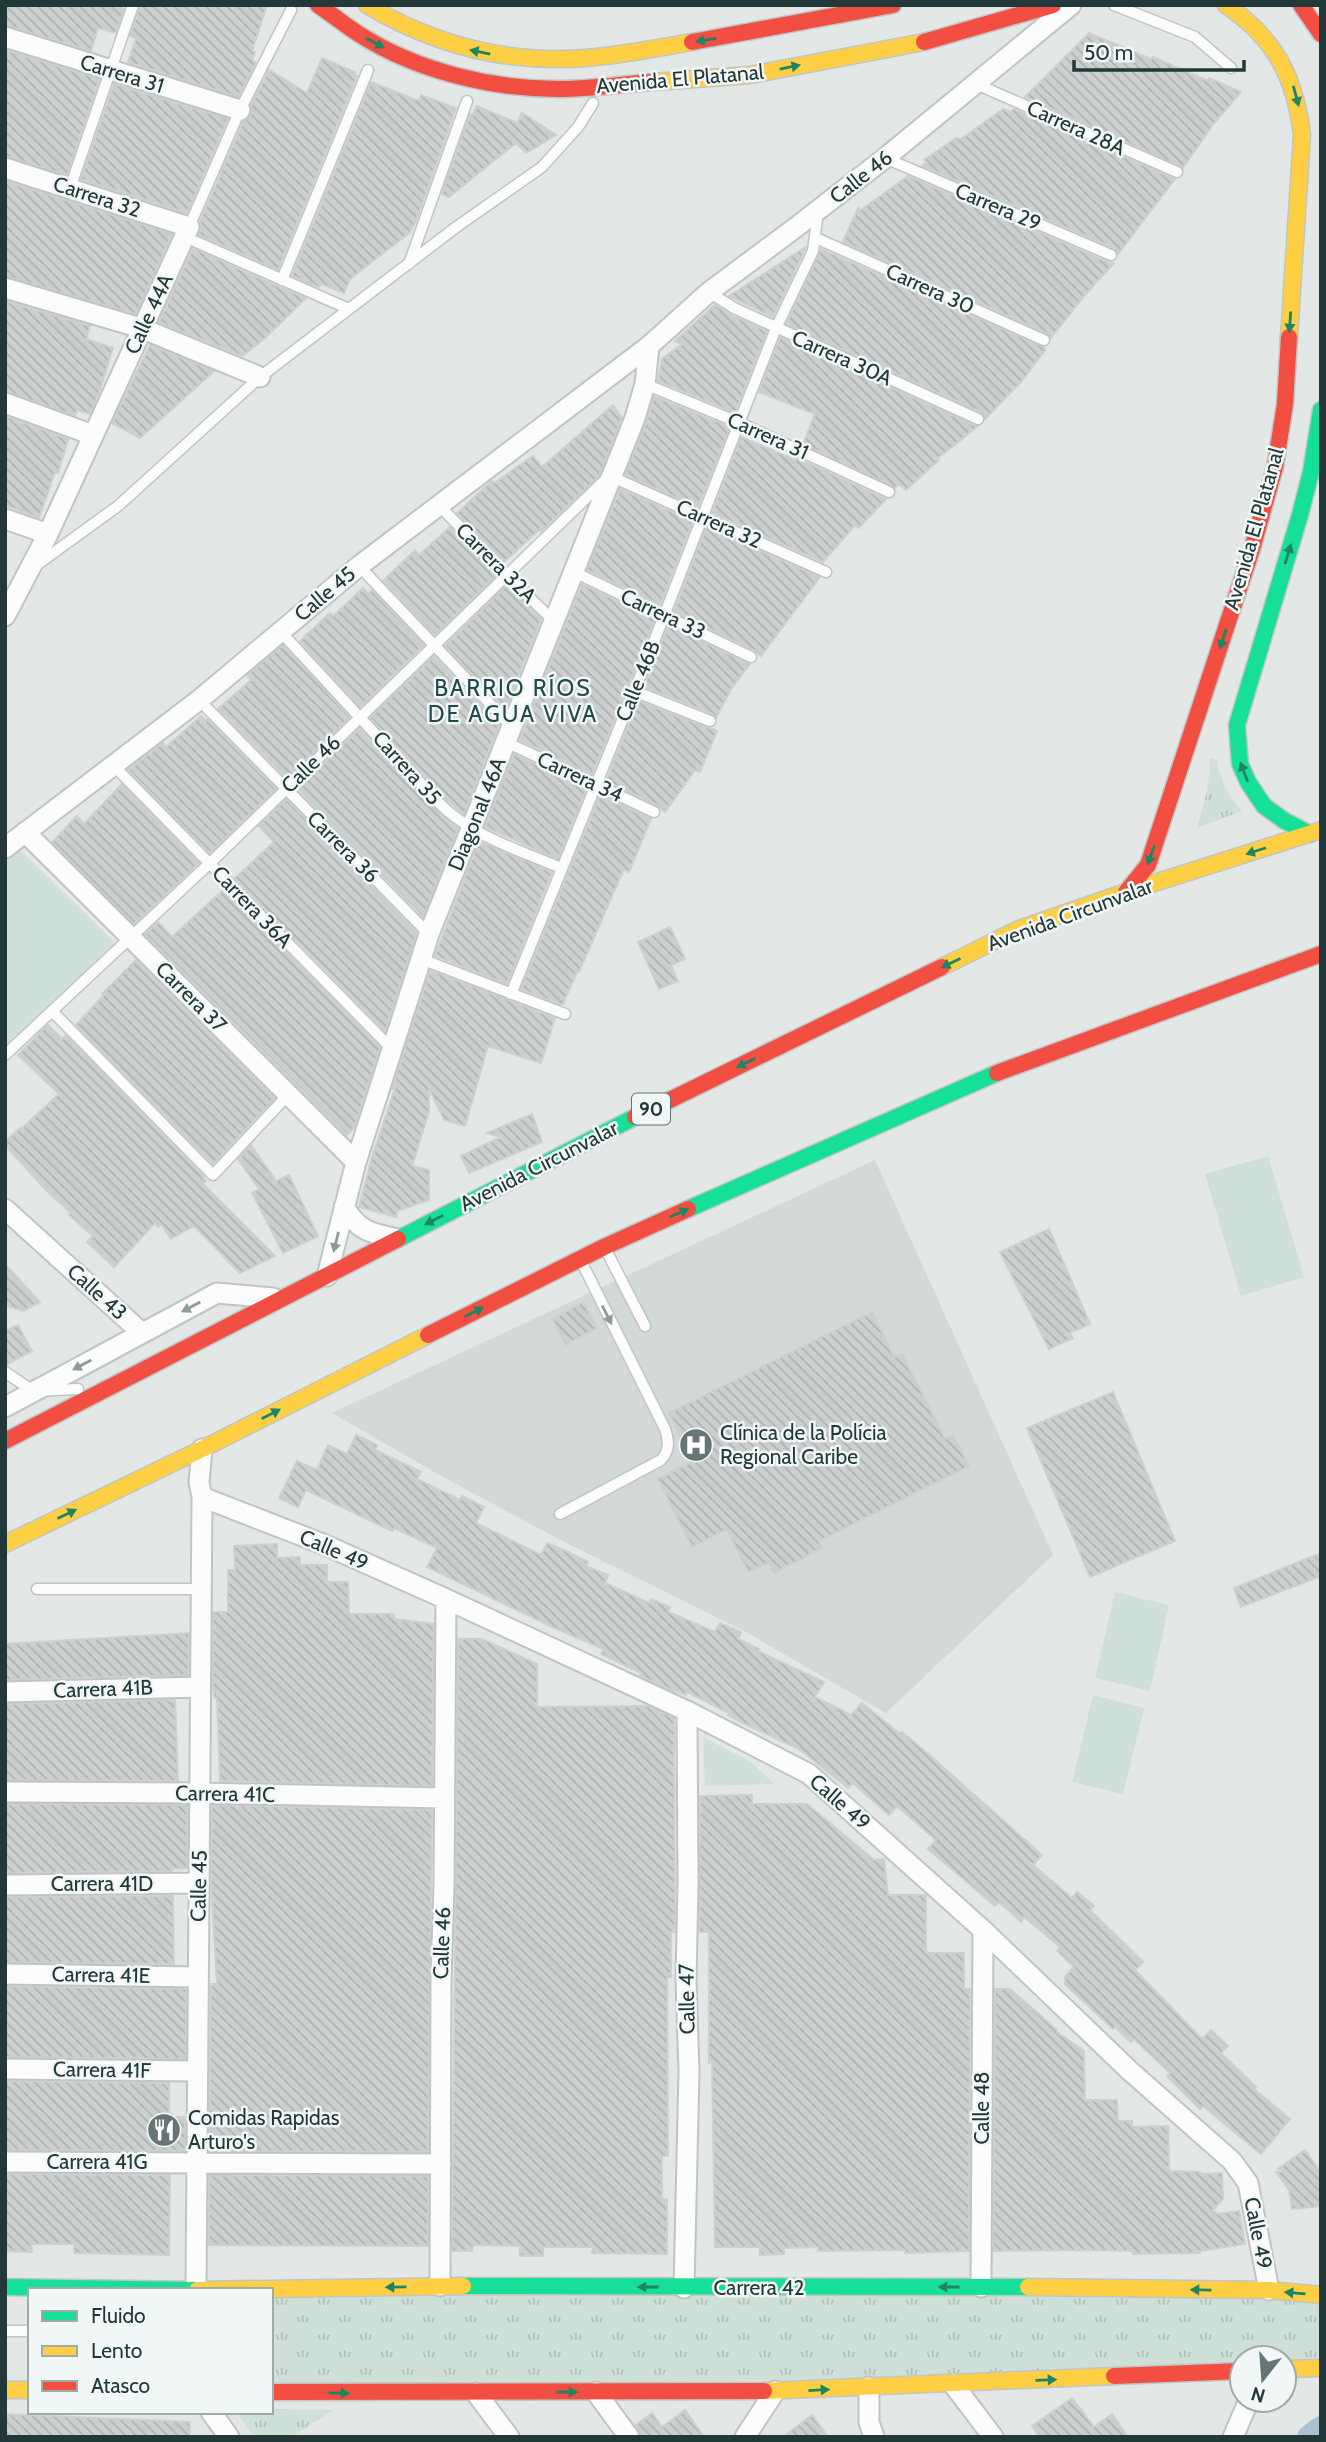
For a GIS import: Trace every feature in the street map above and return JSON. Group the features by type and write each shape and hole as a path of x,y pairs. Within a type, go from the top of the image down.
{"main road":[{"name":"Avenida El Platanal","path":"318,5 363,37 428,67 492,83 557,89 750,75 932,40 1053,5"},
{"name":"Avenida El Platanal","path":"367,5 407,27 467,49 527,59 557,60 587,58 742,34 893,5"},
{"name":"Avenida El Platanal","path":"1126,892 1148,865 1248,563 1275,467 1285,404 1301,118 1293,84 1277,53 1250,22 1226,5"},
{"path":"1301,5 1321,34"},
{"name":"Avenida El Platanal","path":"1315,832 1285,821 1264,806 1240,764 1237,725 1300,515 1311,472 1321,410"},
{"name":"Avenida Circunvalar","path":"5,1441 652,1108 1019,929 1315,832"},
{"path":"5,1544 202,1449 604,1247 975,1081 1321,954"},
{"name":"Carrera 42","path":"273,2289 440,2286 981,2287 1269,2290 1321,2295"},
{"name":"Carrera 42","path":"5,2287 69,2288"},
{"path":"1298,2369 1321,2368"},
{"path":"273,2392 775,2392 1228,2372"},
{"path":"5,2390 28,2390"}],"street":[{"name":"Calle 46","path":"649,346 709,292 818,211 1072,5"},
{"name":"Carrera 31","path":"5,37 240,110"},
{"name":"Carrera 32","path":"5,168 70,188 187,232"},
{"name":"Calle 44A","path":"5,616 48,534 187,232"},
{"path":"5,288 141,328 260,377"},
{"name":"Diagonal 46A","path":"327,1276 356,1162 429,934 635,418 646,384 649,346"},
{"name":"Calle 45","path":"5,848 198,700 359,566 649,346"},
{"path":"5,403 93,435"},
{"path":"5,519 48,534"},
{"name":"Carrera 37","path":"25,832 356,1162"},
{"path":"344,1207 351,1218 370,1234 397,1239"},
{"name":"Calle 43","path":"5,1209 142,1333 217,1293 280,1299"},
{"path":"5,1407 142,1333"},
{"name":"Calle 45","path":"196,2288 202,1449"},
{"path":"161,1469 200,1490"},
{"name":"Calle 49","path":"200,1490 446,1599 687,1711 809,1774 983,1930 1130,2071 1232,2161 1248,2183 1269,2290"},
{"name":"Calle 46","path":"440,2286 440,1979 444,1885 446,1599"},
{"name":"Carrera 41B","path":"5,1692 200,1687"},
{"name":"Calle 47","path":"684,2288 689,2085 686,1981 687,1711"},
{"name":"Carrera 41C","path":"5,1792 444,1798"},
{"name":"Carrera 41D","path":"5,1885 199,1883"},
{"name":"Calle 48","path":"981,2287 983,1930"},
{"name":"Carrera 41E","path":"5,1974 197,1977"},
{"name":"Carrera 41F","path":"5,2068 198,2071"},
{"name":"Carrera 41G","path":"5,2162 441,2164"},
{"path":"953,2384 993,2437"},
{"path":"869,2387 869,2422 874,2437"},
{"path":"596,2392 629,2437"},
{"path":"745,2437 775,2392"},
{"path":"476,2393 509,2437"},
{"path":"212,2414 229,2437"},
{"path":"1233,2437 1243,2414"}],"lane":[{"path":"70,188 133,5"},
{"path":"1114,5 1195,37 1231,68"},
{"name":"Calle 44A","path":"187,232 240,110 291,10"},
{"path":"282,280 368,70"},
{"name":"Carrera 28A","path":"976,84 1177,172"},
{"path":"409,264 467,100"},
{"path":"29,571 118,506 260,377 455,228 542,167 578,128 593,103"},
{"name":"Carrera 29","path":"885,158 1111,255"},
{"name":"Calle 46B","path":"511,994 704,517 776,328 813,251 818,211"},
{"name":"Carrera 32","path":"187,232 282,280 349,309"},
{"name":"Carrera 30","path":"816,238 1045,340"},
{"name":"Carrera 30A","path":"709,292 734,308 776,328 978,419"},
{"name":"Carrera 31","path":"646,384 740,423 889,492"},
{"name":"Carrera 32","path":"613,474 825,572"},
{"name":"Calle 46","path":"5,1055 210,863 613,474"},
{"name":"Carrera 32A","path":"439,505 554,621"},
{"name":"Carrera 34","path":"359,566 433,646 509,735 595,785 654,811"},
{"name":"Carrera 33","path":"574,572 751,657"},
{"name":"Carrera 35","path":"280,631 438,802 471,829 561,868"},
{"path":"634,691 710,720"},
{"name":"Carrera 36","path":"198,700 429,934"},
{"name":"Carrera 36A","path":"113,765 392,1049"},
{"path":"421,959 565,1014"},
{"path":"52,1011 213,1175 288,1095"},
{"path":"604,1247 645,1326"},
{"path":"560,1514 661,1460 667,1453 669,1441 666,1429 580,1259"},
{"path":"5,1372 33,1391 110,1387"},
{"path":"37,1589 201,1589"},
{"path":"5,2331 28,2331"}],"shaded area":[{"name":"Clínica de la Polícia Regional Caribe","path":"875,1160 1053,1555 886,1713 744,1631 566,1543 332,1413"}],"green space":[{"path":"1211,759 1217,760 1225,787 1242,811 1197,828 1207,791"},
{"path":"19,849 115,943 5,1049 5,862"},
{"path":"1268,1156 1304,1277 1241,1296 1205,1174"},
{"path":"1115,1592 1169,1605 1150,1691 1095,1678"},
{"path":"1093,1695 1144,1708 1123,1794 1072,1782"},
{"path":"703,1737 751,1762 774,1784 705,1786"},
{"path":"273,2290 1321,2296 1321,2366 1298,2361 1298,2344 1228,2344 1228,2371 273,2390"},
{"path":"273,2409 333,2410 291,2437 254,2437 238,2414 273,2414"}],"building":[{"path":"5,5 111,5 124,9 116,33 98,28 91,51 5,25"},
{"path":"140,5 267,5 252,51 255,52 252,60 256,63 238,97 128,62 136,38 130,36"},
{"path":"1089,33 1241,92 1214,123 1183,168 1025,97"},
{"path":"5,50 100,79 67,175 5,156"},
{"path":"322,58 355,72 354,75 357,76 278,270 199,235 200,221 269,70 307,93"},
{"path":"371,82 419,101 421,95 456,108 416,221 409,233 350,279 344,293 322,284 318,287 292,276"},
{"path":"114,84 228,119 187,213 81,179"},
{"path":"477,106 517,123 522,113 556,135 526,153 516,143 449,197 442,194 470,114 473,115"},
{"path":"1003,109 1011,112 1014,109 1175,179 1118,254 1114,248 922,166 927,162 924,160 956,138 961,139"},
{"path":"908,176 1114,263 1051,338 1047,333 843,242 858,208 861,210"},
{"path":"5,181 172,234 136,314 5,276"},
{"path":"806,247 773,317 729,296"},
{"path":"193,248 306,298 263,340 242,356 159,322"},
{"path":"821,249 1044,347 1045,350 1021,382 985,419 981,412 786,324"},
{"path":"5,301 90,326 86,339 113,348 90,414 77,410 75,416 5,391"},
{"path":"715,305 767,331 735,413 658,381 662,359 682,344 675,341"},
{"path":"780,337 978,426 937,459 939,460 906,490 899,484 895,488 803,444 815,414 759,392"},
{"path":"150,345 214,371 140,438 112,423"},
{"path":"654,396 730,427 698,507 625,475"},
{"path":"613,405 622,418 599,476 504,562 457,513 492,481 494,483 533,456 542,467"},
{"path":"5,416 68,439 58,473 55,472 39,518 5,505"},
{"path":"741,437 796,460 797,458 886,499 859,528 855,525 823,562 712,513"},
{"path":"620,489 693,521 660,605 587,570"},
{"path":"450,527 495,576 435,635 383,581 415,550 419,555"},
{"path":"706,527 820,577 761,656 754,650 674,612"},
{"path":"582,584 655,619 592,775 520,740"},
{"path":"506,586 541,619 505,709 445,646"},
{"path":"363,588 368,594 372,590 424,645 360,707 300,641 330,613 333,616"},
{"path":"668,625 750,664 731,689 716,718 713,714 644,687"},
{"path":"283,645 350,717 287,778 218,709 251,680 247,675"},
{"path":"434,656 499,725 464,814 443,797 370,718"},
{"path":"638,701 717,731 700,772 695,770 665,812 657,805 606,781"},
{"path":"201,716 276,789 210,853 128,770 163,743 166,747"},
{"path":"360,728 433,807 458,828 423,917 297,789"},
{"path":"514,754 587,788 558,859 485,827"},
{"path":"122,784 199,863 134,924 52,842 77,816 84,824"},
{"path":"600,795 651,819 629,872 624,869 579,972 563,1004 559,1004 521,989"},
{"path":"286,799 417,932 385,1031 235,878 274,842 259,826"},
{"path":"479,841 552,872 507,984 435,956"},
{"path":"224,889 380,1047 354,1128 347,1135 145,934 158,922 172,937"},
{"path":"670,927 685,959 671,965 678,981 659,989 638,942"},
{"path":"136,960 275,1098 213,1164 76,1025"},
{"path":"430,970 555,1018 541,1063 488,1046 465,1126 444,1120 429,1088 429,1111 412,1166 429,1170 429,1200 397,1211 396,1217 359,1207 396,1085 392,1089"},
{"path":"48,1025 62,1039 66,1035 204,1177 206,1181 203,1184 275,1256 240,1273 194,1226 171,1239 161,1224 158,1227 155,1223 114,1267 87,1242 93,1236 69,1215 71,1213 5,1145 5,1142 59,1094 18,1055"},
{"path":"532,1114 542,1142 469,1173 461,1156 501,1137 487,1133"},
{"path":"251,1145 276,1181 289,1175 318,1236 283,1253 252,1193 259,1189 238,1159"},
{"path":"1049,1229 1090,1324 1070,1333 1073,1338 1049,1349 1000,1252"},
{"path":"5,1264 40,1302 23,1311 5,1305"},
{"path":"583,1302 597,1328 566,1345 552,1319"},
{"path":"872,1312 894,1357 902,1354 945,1439 953,1435 969,1466 819,1541 822,1548 774,1573 768,1563 748,1572 727,1529 692,1547 658,1479 693,1461 669,1413"},
{"path":"18,1325 32,1351 5,1365 5,1331"},
{"path":"1113,1392 1175,1541 1090,1577 1027,1428"},
{"path":"356,1435 377,1445 375,1450 421,1472 417,1479 460,1500 462,1496 484,1507 476,1523 541,1555 547,1543 566,1551 588,1562 586,1566 608,1575 605,1583 649,1603 651,1599 670,1607 668,1612 715,1632 720,1623 741,1632 738,1639 824,1682 815,1697 851,1715 862,1703 900,1734 902,1732 1042,1855 1033,1865 1072,1898 1077,1892 1094,1906 1090,1910 1143,1962 1135,1970 1202,2039 1211,2030 1228,2046 1221,2053 1256,2087 1254,2089 1290,2119 1261,2154 1203,2106 1200,2109 1167,2076 1170,2073 1134,2039 1131,2042 1115,2027 1113,2029 1065,1984 1065,1977 1074,1967 1057,1951 1060,1947 1024,1917 1021,1922 999,1902 995,1906 928,1849 936,1840 897,1806 889,1815 853,1783 848,1788 799,1749 749,1726 687,1692 686,1695 674,1691 640,1676 641,1673 601,1654 603,1649 427,1567 437,1548 394,1528 392,1531 306,1490 298,1507 279,1498 297,1461 317,1470 328,1445 347,1454"},
{"path":"277,1544 277,1558 300,1557 300,1565 327,1565 327,1582 348,1582 349,1614 394,1614 394,1619 434,1624 432,1786 220,1781 217,1698 214,1698 213,1686 213,1612 228,1612 228,1570 235,1570 234,1546"},
{"path":"1321,1553 1321,1576 1241,1607 1234,1588"},
{"path":"189,1633 188,1675 5,1680 5,1644"},
{"path":"458,1639 482,1639 537,1664 537,1707 648,1706 674,1718 675,1932 671,1932 671,1977 667,1977 668,2156 662,2156 662,2199 667,2199 667,2254 592,2253 593,2247 543,2247 543,2256 520,2256 520,2246 473,2245 472,2251 452,2251"},
{"path":"175,1700 178,1781 5,1780 5,1704"},
{"path":"752,1795 752,1804 807,1804 874,1860 884,1859 888,1895 926,1895 926,1953 964,1953 964,1989 970,1989 969,2251 818,2251 818,2247 784,2248 784,2254 760,2255 760,2247 715,2247 712,2062 709,2063 709,1932 699,1932 700,1796"},
{"path":"5,1804 187,1805 187,1868 172,1871 5,1873"},
{"path":"212,1805 432,1810 428,2152 209,2151 211,1984 217,1984 211,1879"},
{"path":"173,1896 174,1964 5,1962 5,1897"},
{"path":"5,1986 186,1989 186,2059 5,2057"},
{"path":"995,1989 1010,1989 1057,2032 1084,2051 1085,2100 1117,2100 1118,2121 1132,2121 1132,2127 1168,2126 1169,2171 1222,2173 1223,2199 1213,2210 1217,2214 1239,2211 1245,2244 1200,2253 993,2251"},
{"path":"5,2081 169,2083 169,2114 172,2114 172,2117 185,2117 185,2151 5,2150"},
{"path":"1305,2150 1321,2173 1321,2206 1292,2209 1289,2190 1276,2172 1281,2172 1278,2169"},
{"path":"5,2174 170,2175 169,2255 74,2253 74,2244 31,2244 32,2252 5,2251"},
{"path":"209,2175 428,2176 428,2246 209,2245"},
{"path":"1072,2398 1094,2427 1112,2414 1128,2437 1040,2437 1032,2426"},
{"path":"685,2410 704,2437 641,2437 636,2425 652,2413 662,2427"},
{"path":"5,2414 190,2422 190,2437 5,2437"},
{"path":"812,2415 828,2437 783,2437"}],"waterway":[{"path":"1309,2437 1321,2428"}],"traffic: fast":[{"path":"1310,834 1264,806 1240,764 1237,725 1300,515 1311,472 1321,410"},
{"path":"688,1209 997,1073"},
{"path":"398,1239 635,1117"},
{"path":"463,2286 1028,2287"},
{"path":"5,2287 68,2288"}],"traffic: slow":[{"path":"367,5 392,19 445,41 472,49 528,58 599,57 692,42"},
{"path":"1226,5 1258,31 1270,45 1288,77 1299,114 1302,135 1289,337"},
{"path":"654,82 750,75 924,42"},
{"path":"942,967 1019,929 1321,830"},
{"path":"5,1544 428,1335"},
{"path":"273,2289 463,2286"},
{"path":"1028,2287 1269,2290 1321,2295"},
{"path":"1298,2369 1321,2368"},
{"path":"764,2391 1114,2376"},
{"path":"5,2390 28,2390"}],"traffic: jam":[{"path":"318,5 384,48 456,76 507,86 558,89 654,82"},
{"path":"692,42 893,5"},
{"path":"924,42 1053,5"},
{"path":"1301,5 1321,34"},
{"path":"1126,892 1148,865 1252,549 1275,467 1285,404 1289,337"},
{"path":"997,1073 1321,954"},
{"path":"635,1117 942,967"},
{"path":"428,1335 604,1247 688,1209"},
{"path":"5,1441 398,1239"},
{"path":"1114,2376 1228,2372"},
{"path":"273,2392 764,2391"}],"place":[{"name":"Clínica de la Polícia Regional Caribe","path":"696,1445"},
{"name":"Comidas Rapidas Arturo's","path":"164,2130"}],"district":[{"name":"BARRIO RÍOS DE AGUA VIVA","path":"513,701"}]}
